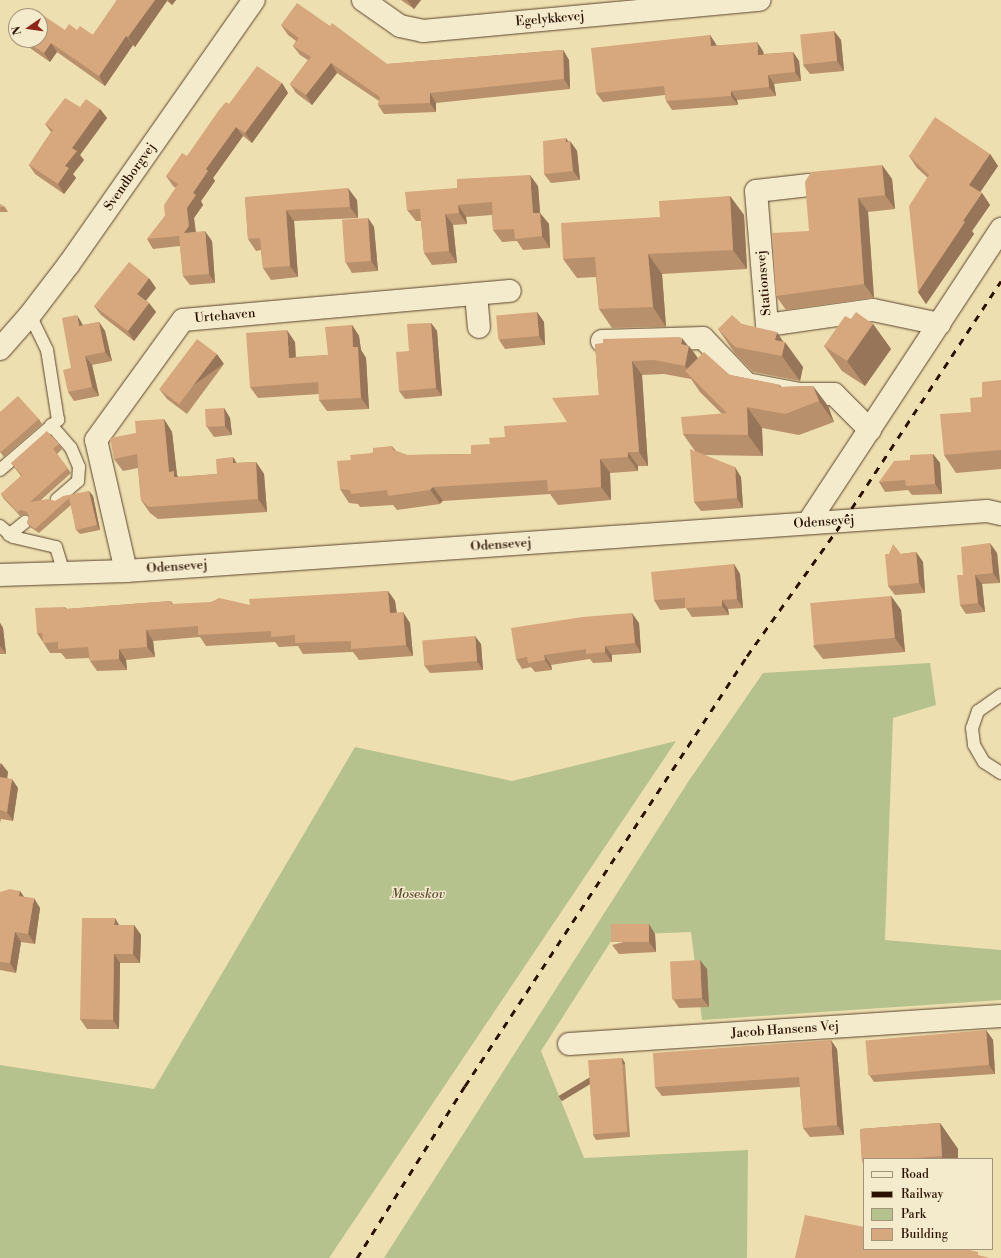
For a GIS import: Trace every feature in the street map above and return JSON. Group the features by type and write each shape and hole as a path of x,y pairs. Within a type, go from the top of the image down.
{"street":[{"name":"Svendborgvej","path":"0,349 30,315 69,264 254,0"},
{"name":"Egelykkevej","path":"363,0 400,26 423,31 750,0"},
{"name":"Stationsvej","path":"809,185 756,191 767,325 873,310 940,324"},
{"path":"808,523 1001,229"},
{"name":"Urtehaven","path":"126,571 96,440 183,320 510,291"},
{"path":"476,294 479,327"},
{"path":"602,341 703,338 747,384 800,394 834,394 870,430"},
{"name":"Odensevej","path":"0,575 126,571 987,511 1001,514"},
{"name":"Jacob Hansens Vej","path":"569,1044 1001,1016"}],"lane":[{"path":"0,470 58,420 47,350 30,315"},
{"path":"51,425 71,448 79,466 78,481 57,499"},
{"path":"10,534 25,522"},
{"path":"0,526 10,534 56,547 64,573"},
{"path":"1001,695 978,711 972,728 974,745 984,762 1001,773"}],"green space":[{"path":"930,663 936,705 893,718 885,940 1001,950 1001,1000 702,1020 691,932 615,935 541,1051 584,1158 748,1150 747,1258 384,1258 688,782 763,673"},
{"name":"Moseskov","path":"676,741 329,1258 0,1258 0,1065 154,1089 355,747 512,781"}],"building":[{"path":"117,0 155,0 128,37 126,36 99,76 51,43 48,47 48,19 65,30 69,24 77,30 80,26 93,35"},
{"path":"297,3 330,26 332,23 387,64 563,50 564,79 430,93 430,103 378,105 380,97 331,63 306,95 290,84 311,57 293,46 299,38 281,25"},
{"path":"834,31 837,61 803,64 800,35"},
{"path":"710,35 711,46 757,42 758,55 793,52 795,72 768,75 769,87 731,91 731,96 666,101 664,86 596,93 591,48"},
{"path":"36,48 48,48 44,53"},
{"path":"257,66 282,83 245,133 236,127 206,169 208,171 193,193 196,195 187,208 189,226 184,233 205,231 209,274 183,276 179,236 147,239 165,216 164,205 178,184 166,176 182,153 187,156 219,110 226,102 229,104"},
{"path":"65,98 80,107 86,99 100,109 72,148 77,151 65,166 69,168 58,184 29,165 53,130 45,124"},
{"path":"935,117 990,154 969,185 982,193 963,221 965,222 918,292 909,206 929,175 909,156"},
{"path":"566,138 566,142 570,141 573,171 544,174 543,141"},
{"path":"882,165 885,195 858,198 864,284 776,296 772,233 809,231 805,182 811,172"},
{"path":"530,175 533,213 540,213 542,236 515,239 514,229 493,230 492,202 458,205 459,213 445,214 449,251 424,253 420,209 407,210 405,192 457,188 457,179"},
{"path":"348,188 350,207 286,210 290,266 263,268 260,238 248,239 245,197"},
{"path":"730,196 733,250 648,254 653,307 599,309 595,257 563,259 561,223 660,217 659,201"},
{"path":"368,218 371,261 345,263 342,220"},
{"path":"129,262 149,278 137,294 149,303 128,331 94,306"},
{"path":"537,312 539,336 498,339 496,316"},
{"path":"856,312 873,324 847,361 824,346 845,316 851,319"},
{"path":"77,315 79,326 99,322 105,352 85,356 92,387 68,392 63,370 71,368 62,318"},
{"path":"732,315 742,324 777,332 775,340 785,342 782,356 735,347 718,329"},
{"path":"431,323 436,388 399,391 396,352 409,351 407,324"},
{"path":"352,325 353,347 358,347 361,398 319,400 318,382 250,387 246,333 287,330 289,358 328,355 325,327"},
{"path":"682,338 681,344 689,346 685,366 654,360 632,361 639,452 628,452 628,457 600,459 601,487 548,491 547,480 433,487 430,490 388,496 387,490 351,494 350,490 340,489 337,461 351,460 350,455 373,453 373,448 392,446 393,450 407,455 471,454 471,445 490,444 489,438 505,437 504,426 567,422 552,398 599,395 595,344 603,343 603,339"},
{"path":"197,339 217,354 179,404 159,389"},
{"path":"704,352 730,375 780,385 779,387 813,386 819,401 785,414 747,407 748,435 683,434 681,417 727,413 685,371"},
{"path":"1001,380 1001,450 944,455 940,414 971,412 970,398 982,397 982,382"},
{"path":"18,396 39,419 1,452 0,412"},
{"path":"224,408 225,426 206,427 205,409"},
{"path":"164,419 169,472 174,471 174,477 217,474 216,459 233,457 233,463 256,462 258,499 149,507 141,500 137,454 114,459 110,438 136,433 135,421"},
{"path":"47,431 59,444 53,449 68,468 30,502 48,499 55,501 63,496 89,491 97,525 76,530 69,498 35,529 27,523 29,516 27,512 21,510 17,512 1,494 22,475 11,463"},
{"path":"690,449 735,467 737,498 694,502"},
{"path":"933,454 935,484 906,486 905,480 879,482 894,461 910,460 910,455"},
{"path":"990,543 993,573 975,575 978,603 960,605 957,575 963,575 961,547"},
{"path":"893,544 901,554 916,552 919,583 888,586 885,554 889,554"},
{"path":"734,564 737,599 722,600 722,606 685,608 685,598 654,600 651,572"},
{"path":"388,591 390,613 403,612 406,645 351,649 351,641 295,643 295,635 271,637 271,631 198,635 198,626 146,630 147,647 119,649 119,659 90,661 88,647 58,649 58,642 43,643 42,633 37,633 35,608 65,607 65,609 171,601 171,604 211,602 219,598 250,605 249,599"},
{"path":"891,596 895,638 814,645 810,603"},
{"path":"632,613 635,643 605,646 605,652 586,654 586,649 544,655 545,660 528,663 527,657 516,659 511,628 583,617"},
{"path":"475,636 477,661 424,666 422,641"},
{"path":"0,777 12,779 7,812 0,810"},
{"path":"10,889 20,891 19,896 34,898 28,934 15,932 10,963 0,962 0,892"},
{"path":"82,918 115,918 114,925 134,925 133,954 114,954 113,1020 80,1019"},
{"path":"611,924 649,924 649,942 611,942"},
{"path":"700,960 702,998 672,1000 670,962"},
{"path":"986,1030 989,1065 869,1075 865,1041"},
{"path":"831,1040 837,1125 803,1128 799,1077 655,1087 653,1053"},
{"path":"622,1058 627,1132 593,1134 588,1060"},
{"path":"940,1123 942,1156 916,1158 863,1158 862,1162 860,1129"},
{"path":"805,1215 863,1227 863,1250 969,1250 978,1252 978,1255 990,1258 795,1258"}],"railway":[{"path":"357,1258 465,1086 747,656 844,520 1001,281"}]}
